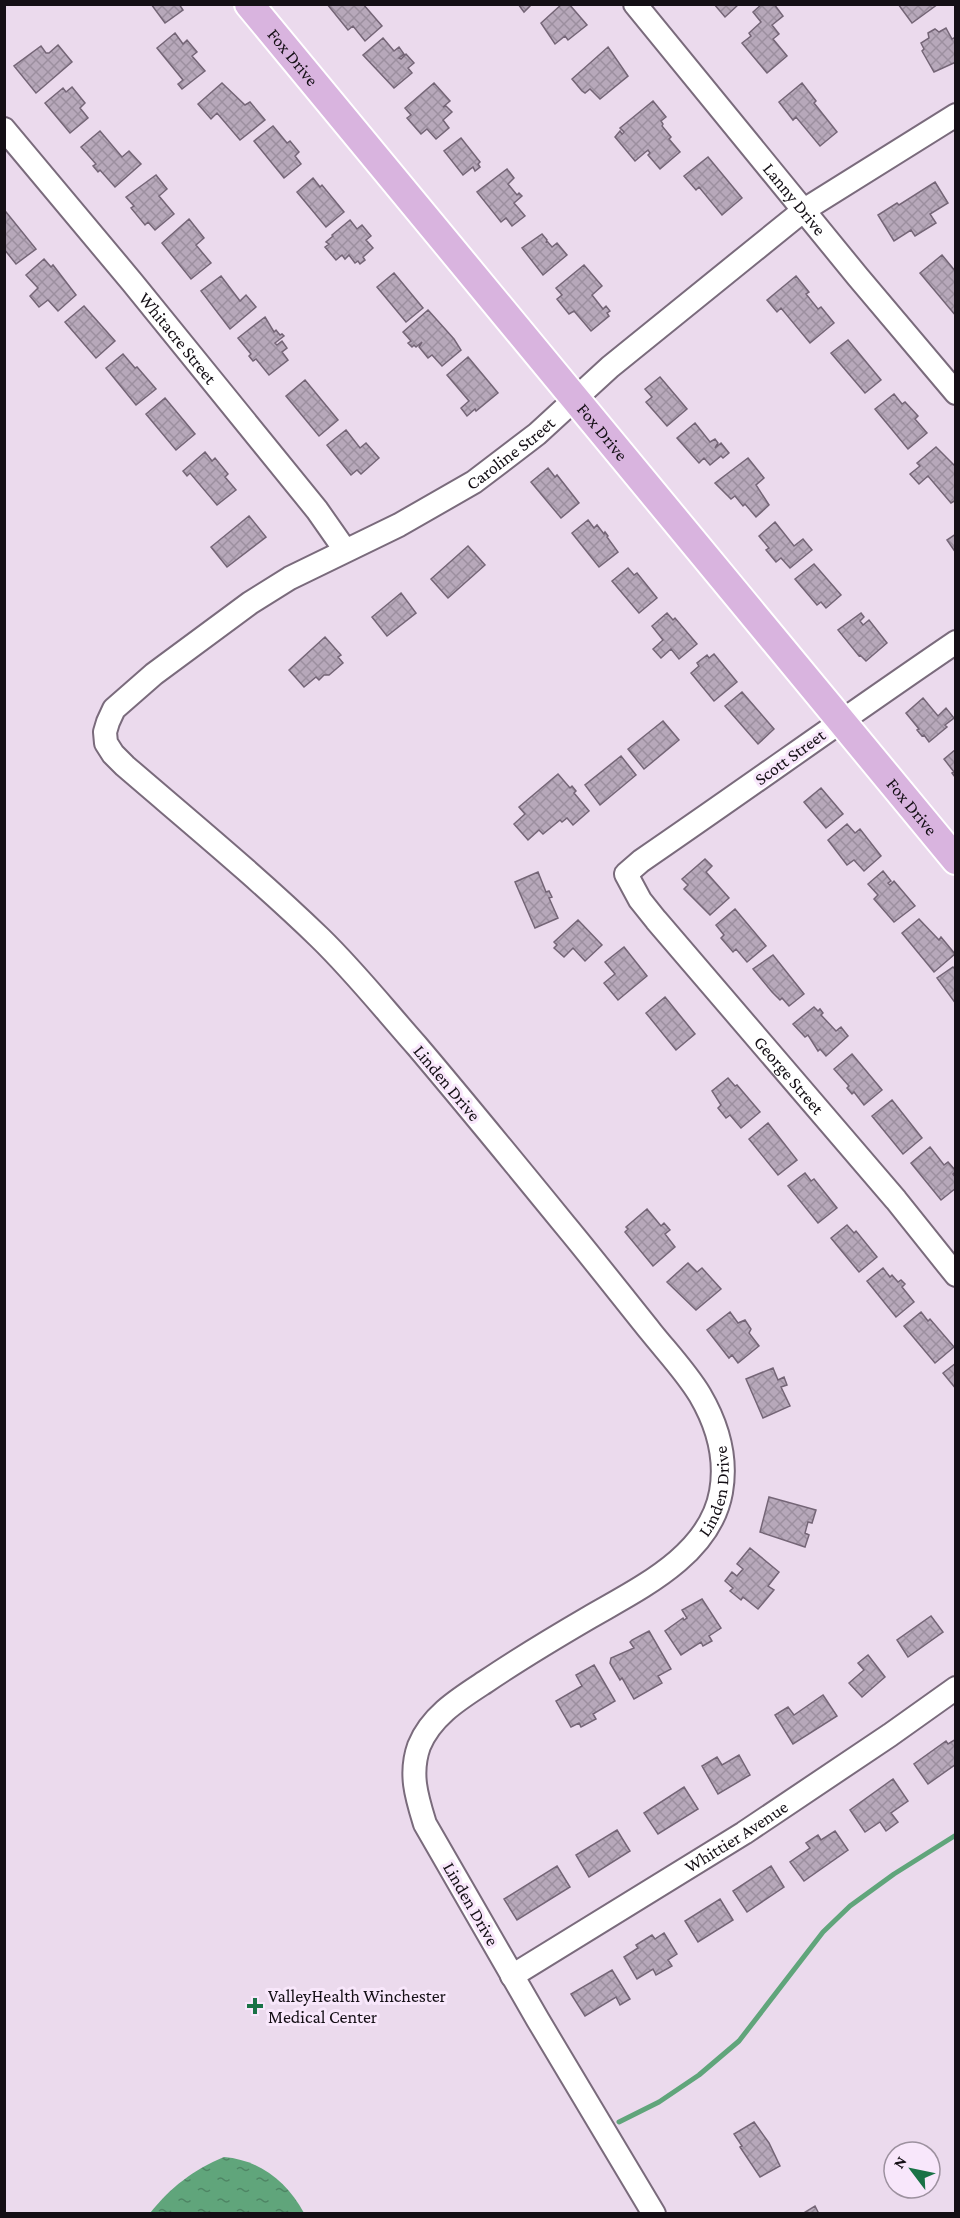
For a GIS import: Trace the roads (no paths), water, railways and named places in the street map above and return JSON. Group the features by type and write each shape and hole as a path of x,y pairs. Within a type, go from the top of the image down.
{"main road":[{"name":"Fox Drive","path":"249,4 956,860"}],"street":[{"name":"Lanny Drive","path":"635,4 956,393"},
{"name":"Caroline Street","path":"108,722 114,709 136,689 250,603 290,578 399,525 474,482 537,434 610,367 804,210 956,115"},
{"name":"Whitacre Street","path":"4,129 317,510 345,550"},
{"name":"Scott Street","path":"626,874 641,861 763,778 840,721 956,642"},
{"name":"Linden Drive","path":"108,722 105,732 106,743 113,754 319,937 368,989 480,1121 692,1383 712,1419 722,1449 722,1491 716,1514 704,1532 667,1570 506,1667 454,1702 428,1729 419,1747 414,1779 415,1794 425,1824 512,1976 654,2214"},
{"name":"George Street","path":"626,874 640,900 656,920 896,1200 956,1275"},
{"name":"Whittier Avenue","path":"512,1976 744,1833 956,1688"}],"water":[{"path":"224,2157 249,2163 271,2174 281,2182 304,2213 150,2213 183,2180"}],"waterway":[{"path":"619,2122 659,2102 699,2075 739,2041 823,1932 850,1906 894,1874 956,1835"}],"place":[{"name":"ValleyHealth Winchester Medical Center","path":"255,2006"}]}
